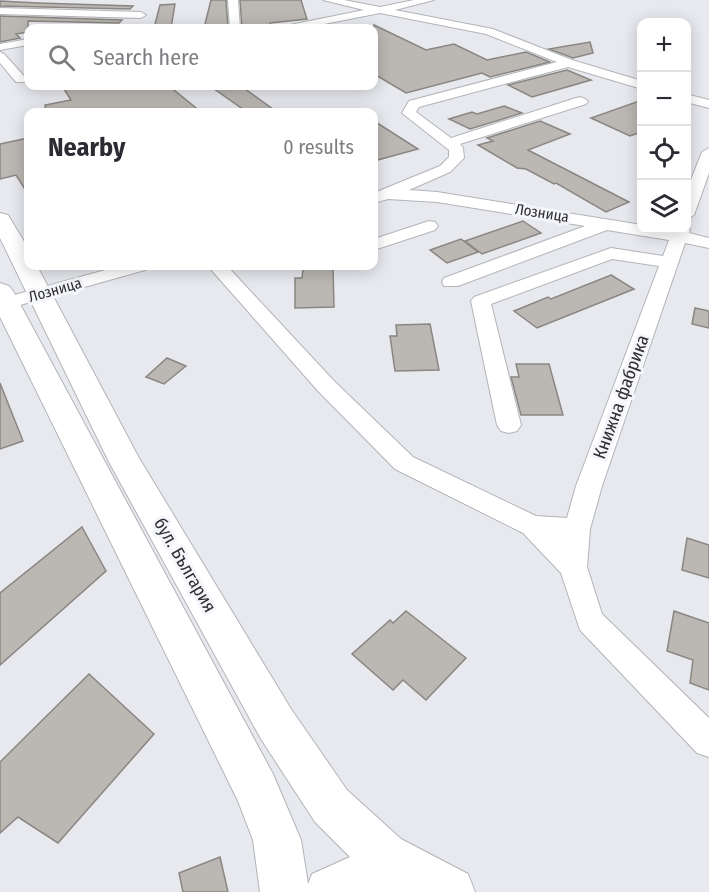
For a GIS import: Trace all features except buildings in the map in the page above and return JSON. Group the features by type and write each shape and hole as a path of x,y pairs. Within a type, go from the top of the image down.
{"main road":[{"name":"бул. България","path":"0,220 15,244 15,296 257,790 277,840 285,892"},
{"name":"бул. България","path":"15,296 125,462 283,734 331,806 384,856 433,883"},
{"path":"330,892 348,880 370,873 393,871 433,883"}],"street":[{"path":"0,11 140,22 144,0"},
{"path":"233,0 235,24"},
{"path":"328,0 489,32 525,44 568,63 637,84"},
{"path":"312,24 385,11 429,0"},
{"path":"0,47 24,43"},
{"path":"0,56 19,79"},
{"path":"380,196 445,169 457,158 456,148 409,113 414,104 568,63"},
{"path":"691,99 709,104"},
{"path":"449,143 581,101"},
{"path":"691,204 709,152"},
{"name":"Лозница","path":"380,196 438,197 637,228"},
{"path":"451,282 606,224"},
{"path":"378,244 429,226"},
{"name":"Книжна фабрика","path":"573,567 577,530 589,486 680,234"},
{"name":"Лозница","path":"683,234 709,243"},
{"path":"509,425 481,301 611,253 669,262"},
{"name":"Лозница","path":"15,296 122,270"},
{"path":"221,270 326,386 404,463 532,526 573,567 590,621 709,741"},
{"path":"532,526 577,530"}]}
